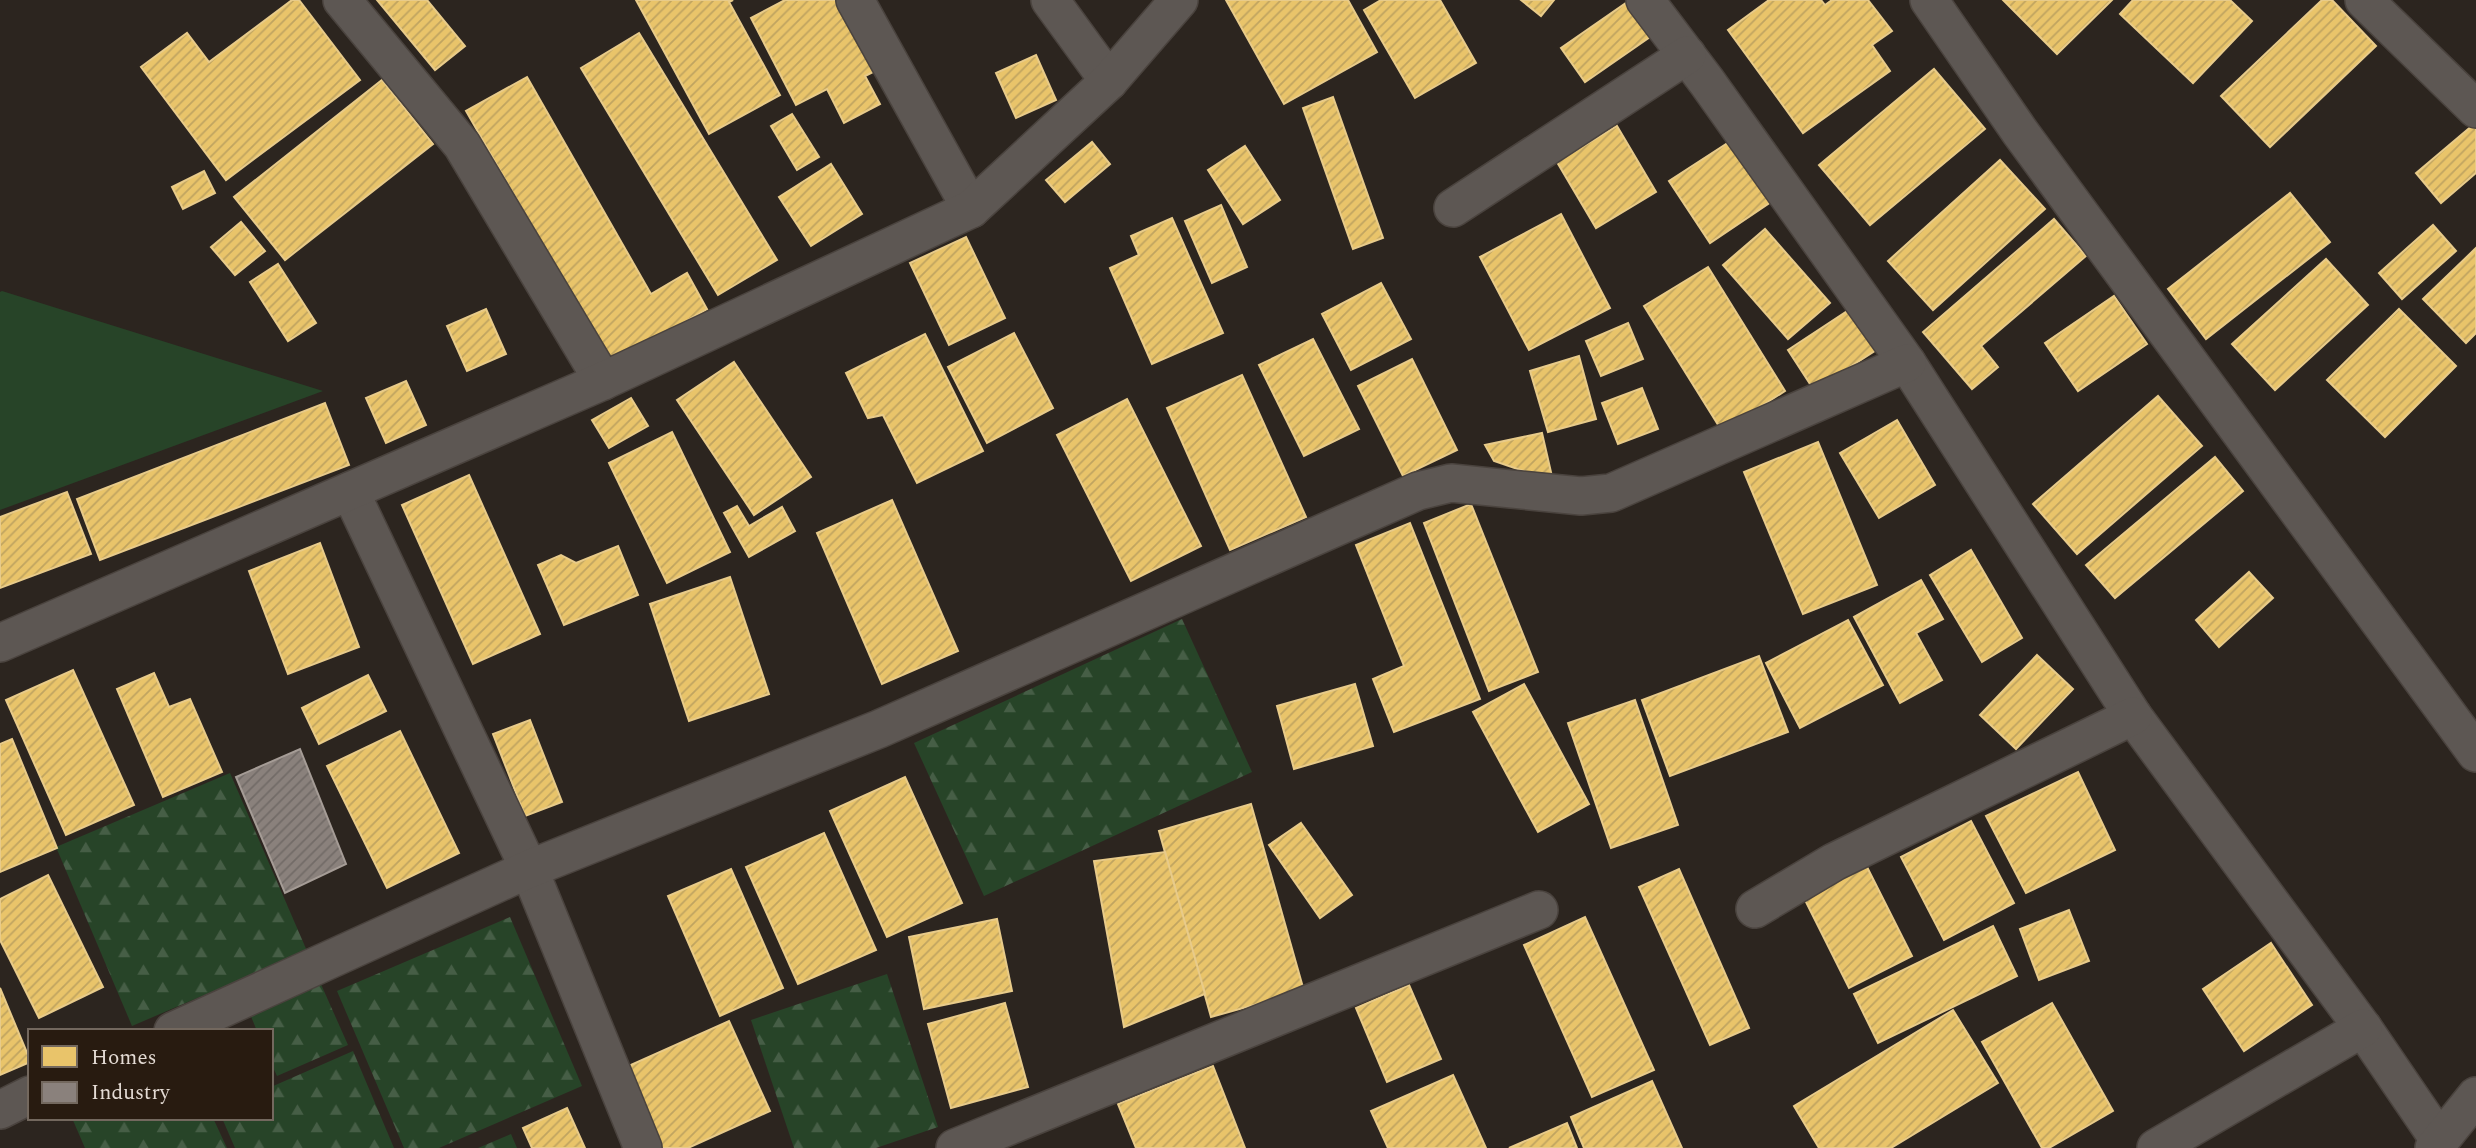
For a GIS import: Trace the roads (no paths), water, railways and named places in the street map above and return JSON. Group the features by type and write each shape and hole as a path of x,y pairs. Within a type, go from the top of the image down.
{"street":[{"path":"342,0 462,145 603,381"},
{"path":"855,0 971,209"},
{"path":"1050,0 1109,81"},
{"path":"0,643 603,381 971,209 1109,81 1179,0"},
{"path":"1645,0 1908,363 2133,716 2363,1028 2437,1144 2476,1096"},
{"path":"1929,0 2020,132 2476,753"},
{"path":"2364,0 2476,108"},
{"path":"1453,208 1687,55"},
{"path":"177,1029 529,869 879,729 1418,491 1451,482 1581,496 1611,493 1908,363"},
{"path":"350,491 529,869 643,1148"},
{"path":"1755,909 1834,862 2133,716"},
{"path":"955,1148 1539,910"},
{"path":"2156,1148 2363,1028"},
{"path":"0,1110 28,1096"}]}
